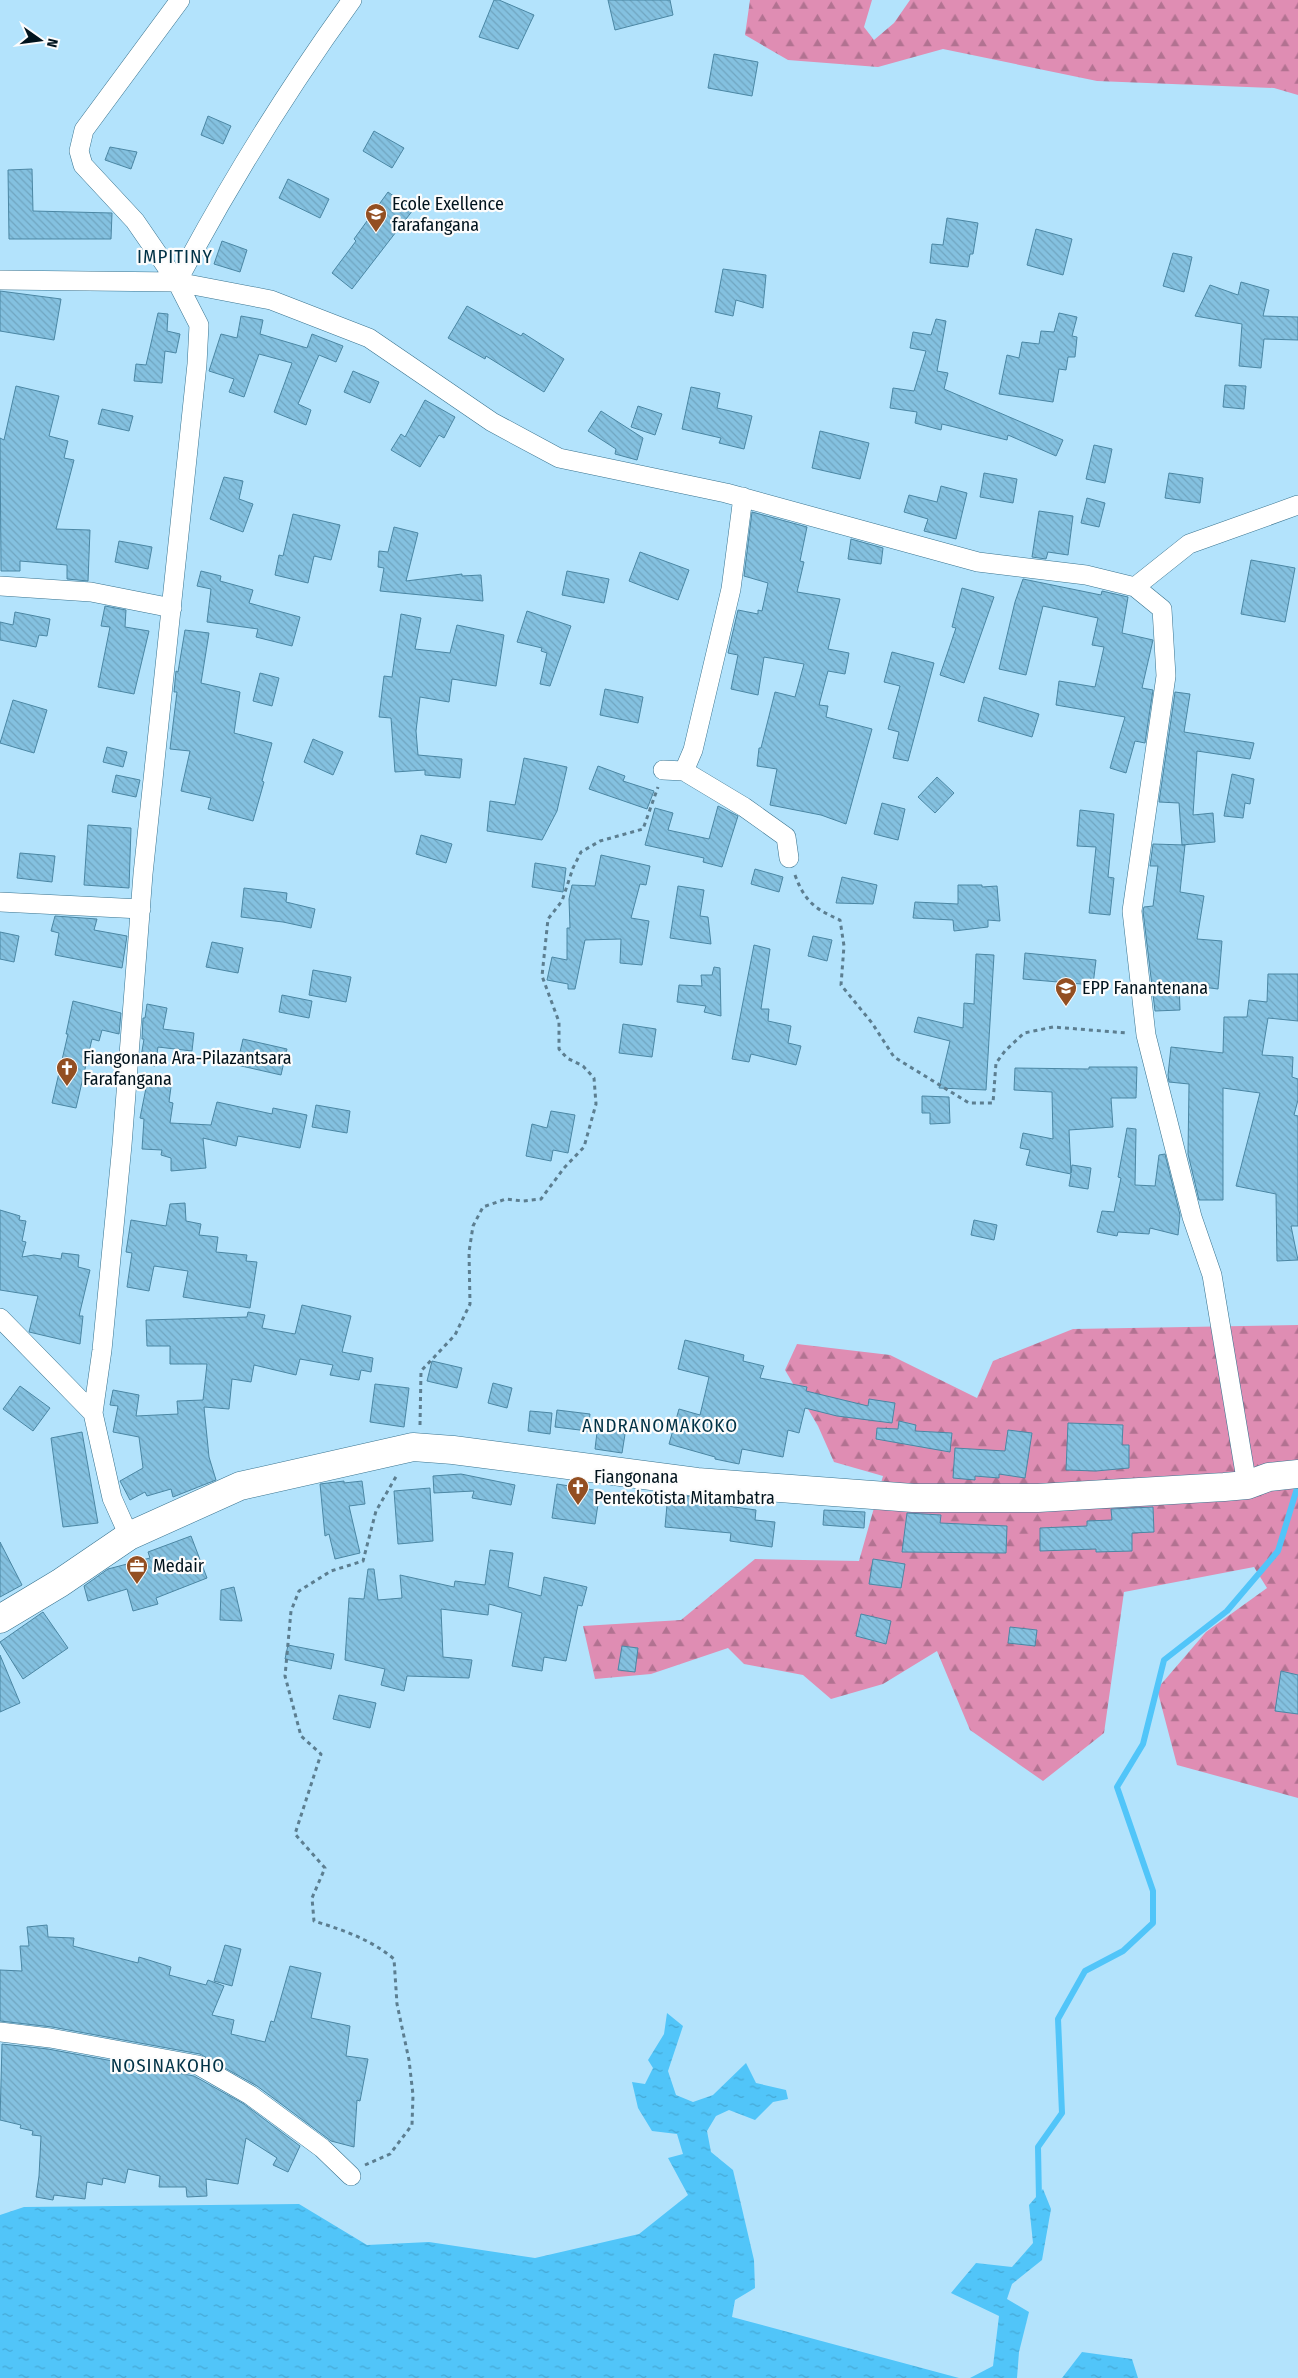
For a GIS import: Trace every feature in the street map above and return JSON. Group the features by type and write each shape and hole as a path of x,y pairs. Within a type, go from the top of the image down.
{"street":[{"path":"129,1536 112,1498 93,1413 102,1350 122,1145 141,909 197,364 199,325 177,282 135,220 83,166 78,150 84,130 180,0"},
{"path":"177,282 203,233 299,74 352,0"},
{"path":"0,280 177,282 271,300 369,338 492,422 560,458 742,497 978,562 1086,575 1135,587 1162,609 1166,676 1132,911 1146,1035 1192,1217 1212,1275 1258,1481"},
{"path":"684,771 693,750 731,589 742,497"},
{"path":"1135,587 1189,544 1298,505"},
{"path":"0,586 91,592 172,608"},
{"path":"664,770 684,771 744,807 786,837 789,858"},
{"path":"0,902 141,909"},
{"path":"0,1318 93,1413"},
{"path":"0,1619 60,1583 129,1536 240,1486 413,1447 453,1450 698,1482 913,1498 1038,1498 1258,1481 1298,1474"},
{"path":"0,2032 50,2038 198,2066 250,2095 322,2148 350,2176"}],"path":[{"path":"350,2176 369,2162 390,2154 412,2125 412,2086 409,2060 397,2004 394,1959 381,1948 356,1935 314,1921 312,1898 325,1868 295,1834 321,1754 301,1736 286,1676 291,1611 299,1591 331,1572 363,1562 376,1511 413,1447 420,1431 421,1371 455,1335 470,1304 469,1252 473,1226 483,1207 506,1199 523,1201 541,1199 564,1168 584,1148 596,1104 594,1078 583,1066 568,1058 559,1049 559,1022 542,976 548,919 562,901 573,868 581,852 600,841 643,829 664,770"},
{"path":"789,858 800,889 815,909 840,920 844,946 841,985 872,1024 894,1057 969,1103 993,1103 996,1063 1005,1051 1024,1033 1053,1027 1146,1035"}],"green space":[{"path":"750,0 872,0 864,27 874,40 894,23 910,0 1298,0 1298,95 1274,88 1097,81 943,49 878,67 788,60 745,35"},
{"path":"1298,1325 1298,1798 1177,1765 1157,1689 1206,1632 1267,1588 1254,1567 1124,1592 1104,1733 1043,1781 970,1730 937,1651 883,1684 831,1699 803,1675 744,1664 728,1648 651,1674 595,1679 583,1626 681,1620 755,1559 859,1561 883,1476 834,1462 818,1426 785,1370 797,1344 890,1355 977,1398 993,1361 1073,1329"}],"water":[{"path":"667,2013 683,2026 668,2071 676,2095 693,2102 713,2095 746,2063 756,2083 786,2090 788,2099 773,2102 755,2120 729,2110 716,2116 707,2131 711,2152 733,2170 754,2260 755,2288 735,2300 732,2317 959,2378 0,2378 0,2215 24,2207 299,2204 367,2245 429,2242 535,2258 639,2234 688,2195 668,2158 683,2154 677,2134 652,2131 638,2108 632,2082 645,2084 653,2068 648,2060 664,2034"},
{"path":"1043,2189 1051,2209 1042,2260 1012,2284 1007,2299 1029,2312 1019,2352 1017,2378 970,2378 993,2366 999,2316 951,2293 976,2263 1012,2267 1033,2243 1029,2205"},
{"path":"1082,2352 1132,2359 1138,2378 1062,2378"}],"building":[{"path":"494,0 499,0 534,15 518,49 479,37"},
{"path":"608,0 670,0 673,15 615,30"},
{"path":"714,54 758,62 752,96 708,88"},
{"path":"208,116 231,126 223,144 201,135"},
{"path":"374,131 404,148 392,168 363,151"},
{"path":"110,147 137,152 131,169 105,160"},
{"path":"32,169 33,211 112,213 111,239 9,239 8,170"},
{"path":"288,179 329,199 320,218 279,198"},
{"path":"388,192 413,210 352,289 332,273 356,241 354,239"},
{"path":"947,218 978,223 973,254 970,254 968,267 930,263 932,244 943,245"},
{"path":"1036,229 1072,239 1063,275 1027,265"},
{"path":"222,241 247,250 240,272 214,264"},
{"path":"1173,253 1192,257 1184,292 1163,286"},
{"path":"723,269 766,275 763,308 736,300 733,316 715,312"},
{"path":"1241,282 1269,290 1263,316 1298,317 1298,340 1264,339 1261,368 1239,366 1242,324 1195,316 1210,285 1238,295"},
{"path":"0,291 61,299 54,340 0,331"},
{"path":"467,306 521,336 523,333 564,359 544,392 486,356 485,359 448,338"},
{"path":"158,313 168,314 167,331 180,334 176,353 165,351 162,383 134,381 136,364 146,365"},
{"path":"1059,313 1077,317 1072,336 1077,337 1075,357 1068,357 1066,370 1059,369 1053,402 999,394 1007,355 1019,358 1022,342 1039,344 1041,331 1054,332"},
{"path":"241,316 263,320 260,334 307,348 312,334 343,346 336,362 319,355 298,404 311,410 306,425 274,412 292,363 259,354 244,397 229,392 234,379 209,371 221,334 237,338"},
{"path":"936,319 946,321 937,371 948,373 944,389 1063,440 1056,456 1008,435 1007,440 942,424 941,430 915,423 917,412 890,408 893,388 914,391 926,351 910,348 913,332 931,335"},
{"path":"353,371 379,382 370,403 344,392"},
{"path":"1225,385 1246,386 1244,409 1223,407"},
{"path":"16,386 59,396 49,436 68,441 64,458 74,460 56,529 90,530 88,581 67,579 67,565 20,561 20,571 1,571 0,438 4,440"},
{"path":"691,387 720,393 717,408 752,416 744,449 719,443 721,438 682,429"},
{"path":"425,400 455,417 444,438 439,435 420,467 391,450 401,434 405,437"},
{"path":"638,406 662,414 655,435 631,427"},
{"path":"102,409 133,416 129,431 98,424"},
{"path":"601,411 643,438 637,460 615,454 616,449 588,431"},
{"path":"820,431 869,443 860,479 812,468"},
{"path":"1094,445 1112,449 1105,483 1086,479"},
{"path":"984,473 1017,479 1013,503 980,497"},
{"path":"1169,473 1203,478 1200,503 1165,498"},
{"path":"224,477 243,481 239,499 253,504 243,532 210,519"},
{"path":"941,486 967,493 956,539 924,531 928,519 904,512 909,495 937,502"},
{"path":"1087,498 1105,503 1099,527 1081,523"},
{"path":"1039,511 1073,516 1068,555 1048,552 1046,559 1032,557"},
{"path":"752,512 807,527 800,561 804,562 797,592 840,599 828,649 849,653 845,674 828,671 819,705 828,706 826,717 872,729 846,824 821,815 770,805 777,769 757,766 759,748 761,748 775,692 795,697 804,664 764,657 758,695 731,689 738,655 728,653 738,610 758,614 758,610 762,611 768,583 744,576"},
{"path":"293,514 340,525 331,560 314,556 308,583 275,575 279,555 283,556"},
{"path":"394,527 418,533 406,581 462,574 462,576 481,575 483,601 380,591 384,568 378,567 379,551 388,552"},
{"path":"851,539 883,548 881,564 848,559"},
{"path":"119,541 152,547 148,569 115,562"},
{"path":"640,552 689,570 678,600 629,581"},
{"path":"1251,560 1295,568 1285,622 1241,614"},
{"path":"201,571 221,576 220,581 253,590 249,603 300,617 292,646 256,637 258,629 207,622 211,589 197,586"},
{"path":"567,571 609,579 604,603 562,595"},
{"path":"1023,579 1101,595 1102,591 1128,597 1122,633 1153,640 1142,688 1153,690 1145,743 1135,741 1126,773 1110,768 1125,717 1056,705 1059,681 1095,687 1104,647 1092,645 1098,618 1043,606 1026,675 999,669 1015,602"},
{"path":"962,588 994,597 964,683 940,675 956,628 952,627"},
{"path":"105,606 126,610 125,627 149,631 134,694 98,687 110,627 101,626"},
{"path":"527,611 571,626 550,686 540,684 547,653 541,651 542,648 517,642"},
{"path":"15,612 50,619 47,636 39,635 36,647 0,640 0,622 13,625"},
{"path":"401,614 421,618 415,649 450,653 457,625 504,635 496,686 452,679 449,702 420,697 416,731 418,755 462,759 460,778 425,775 425,770 395,772 391,718 379,717 384,676 392,677"},
{"path":"185,630 209,633 201,683 240,692 234,733 272,743 253,821 208,809 211,798 181,791 190,751 170,749 177,692 174,692 176,671 178,672"},
{"path":"892,652 934,663 908,761 893,758 899,732 888,729 900,686 884,682"},
{"path":"260,673 279,678 272,706 253,701"},
{"path":"605,689 643,697 638,723 600,715"},
{"path":"1175,692 1190,694 1184,732 1254,743 1250,759 1197,751 1193,815 1213,813 1215,842 1182,845 1179,803 1159,802"},
{"path":"984,697 1039,714 1032,737 978,721"},
{"path":"13,700 47,710 34,753 0,743"},
{"path":"313,739 343,752 333,775 304,762"},
{"path":"107,747 127,752 123,767 103,762"},
{"path":"524,758 567,767 557,811 542,840 487,831 490,801 515,805"},
{"path":"598,766 625,776 623,781 654,791 647,809 589,789"},
{"path":"1232,774 1254,779 1250,804 1245,803 1243,818 1224,816"},
{"path":"116,775 140,780 136,797 112,792"},
{"path":"937,777 954,793 935,813 918,797"},
{"path":"882,803 905,809 898,840 874,834"},
{"path":"718,806 738,816 722,867 703,862 704,858 645,845 655,808 673,813 668,830 709,839"},
{"path":"1080,810 1114,814 1108,877 1114,878 1110,915 1089,913 1096,847 1077,846"},
{"path":"88,825 131,828 129,888 84,885"},
{"path":"421,835 452,844 446,863 416,854"},
{"path":"1153,844 1185,845 1180,892 1204,896 1197,939 1222,941 1218,989 1179,984 1180,1010 1155,1011 1143,911 1144,907 1153,906 1158,866 1150,866"},
{"path":"20,853 55,856 52,882 17,878"},
{"path":"601,855 650,866 646,885 640,884 631,918 649,921 642,965 620,963 621,939 585,940 575,989 568,989 568,984 547,980 552,957 567,960 567,928 570,928 569,899 572,885 595,886"},
{"path":"535,863 566,868 563,892 532,887"},
{"path":"755,869 783,877 779,892 751,884"},
{"path":"842,877 877,885 873,904 836,903"},
{"path":"958,885 997,886 1000,921 988,920 988,927 954,931 953,920 913,918 915,902 958,904"},
{"path":"678,886 704,890 700,916 708,917 711,944 670,938"},
{"path":"244,888 287,893 286,902 315,909 311,928 283,922 241,917"},
{"path":"55,916 97,919 94,930 127,936 122,968 55,955 59,933 51,931"},
{"path":"0,932 19,936 14,962 0,959"},
{"path":"813,936 832,940 827,961 808,956"},
{"path":"212,942 243,948 238,973 206,967"},
{"path":"754,945 770,949 761,1009 769,1009 768,1021 791,1026 788,1043 801,1046 796,1065 751,1054 749,1062 732,1059"},
{"path":"1025,953 1096,960 1093,985 1023,979"},
{"path":"976,954 994,955 986,1090 939,1088 950,1041 914,1032 918,1017 963,1028 964,1003 974,1004"},
{"path":"714,967 720,968 721,1016 704,1012 706,1006 677,1002 679,985 702,986 701,975 712,975"},
{"path":"313,970 351,977 346,1002 309,995"},
{"path":"1268,974 1298,974 1298,1021 1268,1018 1262,1055 1293,1057 1292,1077 1298,1079 1298,1100 1294,1115 1298,1116 1298,1226 1291,1226 1298,1260 1277,1261 1276,1194 1236,1186 1260,1093 1223,1088 1223,1200 1199,1200 1188,1154 1189,1084 1169,1082 1168,1075 1171,1047 1223,1053 1224,1017 1247,1017 1249,1000 1267,1002"},
{"path":"282,995 312,1001 309,1018 279,1012"},
{"path":"73,1001 121,1013 119,1034 102,1030 99,1041 92,1039 76,1108 52,1103 68,1034 66,1034"},
{"path":"147,1004 167,1008 163,1029 194,1033 192,1051 158,1047 155,1066 140,1063 144,1039 142,1039 143,1018 145,1018"},
{"path":"623,1024 656,1029 652,1057 619,1053"},
{"path":"243,1039 287,1049 281,1075 237,1065"},
{"path":"1089,1067 1137,1067 1136,1098 1111,1098 1113,1127 1069,1130 1071,1173 1072,1165 1091,1168 1088,1189 1069,1186 1071,1174 1026,1165 1030,1150 1020,1148 1023,1133 1053,1139 1052,1092 1014,1090 1015,1068 1089,1069"},
{"path":"147,1083 171,1087 169,1102 173,1103 170,1123 211,1125 217,1102 272,1114 273,1108 307,1115 300,1148 238,1136 236,1146 203,1138 206,1168 171,1171 171,1158 161,1155 162,1150 142,1149 144,1119 140,1118"},
{"path":"922,1096 949,1097 950,1123 930,1124 930,1113 922,1113"},
{"path":"316,1105 350,1111 347,1133 312,1127"},
{"path":"551,1111 575,1115 568,1153 553,1150 551,1161 526,1156 532,1124 547,1128"},
{"path":"1127,1128 1136,1129 1135,1185 1155,1186 1159,1155 1165,1154 1180,1215 1178,1235 1150,1228 1149,1234 1118,1232 1117,1236 1097,1232 1102,1211 1114,1212 1121,1178 1118,1177"},
{"path":"185,1203 186,1221 201,1224 199,1235 218,1237 216,1252 247,1255 246,1261 257,1262 250,1308 183,1297 188,1271 154,1266 149,1291 127,1287 132,1253 126,1252 131,1220 166,1226 170,1204"},
{"path":"0,1210 20,1216 19,1220 26,1221 22,1241 26,1242 22,1257 34,1255 61,1259 62,1253 79,1255 78,1267 90,1270 79,1316 83,1316 80,1344 29,1332 38,1296 0,1290"},
{"path":"974,1220 997,1225 994,1240 971,1235"},
{"path":"302,1305 351,1316 342,1352 373,1358 371,1372 361,1370 359,1380 330,1375 333,1365 300,1359 296,1375 254,1365 251,1382 232,1379 229,1409 204,1407 209,1457 216,1480 173,1497 171,1489 147,1496 145,1492 130,1500 120,1481 143,1468 139,1437 113,1432 118,1406 110,1405 113,1390 139,1395 136,1416 178,1414 177,1401 203,1400 207,1364 170,1364 170,1346 147,1346 146,1320 247,1317 248,1312 265,1315 262,1328 295,1334"},
{"path":"685,1340 744,1355 743,1361 764,1366 760,1378 807,1387 806,1391 868,1406 869,1399 895,1403 892,1423 837,1416 805,1408 799,1433 788,1430 783,1457 742,1449 739,1464 715,1459 715,1457 669,1444 679,1409 700,1415 709,1377 678,1369"},
{"path":"432,1361 462,1368 457,1388 427,1381"},
{"path":"493,1383 512,1388 507,1408 488,1403"},
{"path":"375,1384 409,1388 404,1427 370,1422"},
{"path":"20,1386 50,1408 33,1431 3,1409"},
{"path":"557,1410 590,1414 588,1431 555,1427"},
{"path":"530,1411 552,1413 550,1434 528,1431"},
{"path":"899,1421 916,1425 915,1431 952,1433 950,1452 876,1439 877,1428 898,1429"},
{"path":"1068,1423 1123,1425 1122,1445 1129,1445 1129,1468 1096,1471 1066,1470"},
{"path":"598,1424 626,1428 622,1453 595,1449"},
{"path":"1008,1430 1032,1433 1025,1478 999,1474 999,1478 975,1476 975,1480 953,1478 955,1448 1005,1451"},
{"path":"82,1432 98,1523 63,1527 51,1438"},
{"path":"461,1474 515,1485 511,1505 472,1498 474,1491 434,1493 433,1476"},
{"path":"344,1481 344,1483 362,1481 365,1504 349,1506 360,1553 335,1559 329,1534 325,1536 320,1484"},
{"path":"557,1484 600,1491 595,1524 552,1518"},
{"path":"430,1488 433,1541 398,1544 394,1491"},
{"path":"668,1494 712,1499 712,1504 756,1510 755,1520 775,1522 772,1547 730,1541 731,1533 665,1527"},
{"path":"1153,1507 1154,1532 1132,1533 1132,1551 1096,1552 1096,1549 1040,1551 1040,1528 1087,1526 1087,1521 1112,1520 1111,1509"},
{"path":"824,1510 865,1512 864,1528 823,1525"},
{"path":"907,1513 941,1515 940,1523 1007,1526 1006,1553 902,1552"},
{"path":"191,1536 207,1578 156,1598 158,1604 133,1611 127,1589 88,1601 84,1586 108,1569 150,1558 148,1552"},
{"path":"0,1542 22,1585 0,1597"},
{"path":"490,1550 513,1553 508,1587 541,1596 544,1577 587,1587 582,1606 578,1605 566,1661 544,1657 542,1671 512,1666 522,1613 489,1604 488,1615 441,1609 443,1657 472,1660 469,1678 407,1676 404,1691 381,1685 385,1669 345,1660 349,1598 364,1599 368,1569 374,1569 378,1600 402,1598 400,1575 454,1587 455,1581 485,1585"},
{"path":"873,1559 905,1564 901,1588 869,1584"},
{"path":"234,1587 242,1621 220,1620 221,1590"},
{"path":"43,1612 68,1648 23,1679 0,1642"},
{"path":"861,1614 891,1621 886,1644 856,1636"},
{"path":"1010,1627 1037,1630 1035,1646 1008,1643"},
{"path":"288,1645 334,1654 331,1669 285,1659"},
{"path":"622,1646 638,1648 635,1672 618,1670"},
{"path":"0,1655 20,1703 0,1712"},
{"path":"1281,1671 1298,1675 1298,1714 1275,1711"},
{"path":"339,1695 376,1703 370,1728 333,1719"},
{"path":"47,1925 48,1937 74,1938 73,1946 138,1963 139,1957 171,1967 169,1975 206,1985 208,1980 224,1986 212,2015 234,2020 231,2034 265,2042 271,2021 274,2022 290,1966 321,1973 311,2018 350,2026 346,2056 368,2059 360,2101 357,2100 354,2147 331,2141 257,2086 200,2054 52,2027 0,2021 0,1970 22,1971 20,1946 29,1946 27,1927"},
{"path":"225,1945 241,1949 232,1986 214,1981"},
{"path":"2,2044 48,2049 194,2076 244,2104 300,2146 288,2172 273,2165 277,2158 246,2138 238,2184 206,2179 207,2196 187,2197 186,2187 159,2187 160,2176 128,2169 125,2183 103,2178 102,2185 87,2182 85,2199 54,2195 53,2200 36,2197 41,2136 32,2135 33,2131 20,2128 21,2125 0,2120"}],"waterway":[{"path":"1039,2200 1038,2147 1062,2113 1058,2019 1085,1971 1123,1951 1153,1923 1153,1891 1117,1787 1143,1744 1164,1660 1227,1611 1278,1551 1298,1485"}],"place":[{"name":"Ecole Exellence farafangana","path":"376,233"},
{"name":"EPP Fanantenana","path":"1066,1007"},
{"name":"Fiangonana Ara-Pilazantsara Farafangana","path":"67,1087"},
{"name":"Fiangonana Pentekotista Mitambatra","path":"578,1506"},
{"name":"Medair","path":"137,1585"}],"district":[{"name":"IMPITINY","path":"175,256"},
{"name":"ANDRANOMAKOKO","path":"660,1425"},
{"name":"NOSINAKOHO","path":"168,2065"}]}
